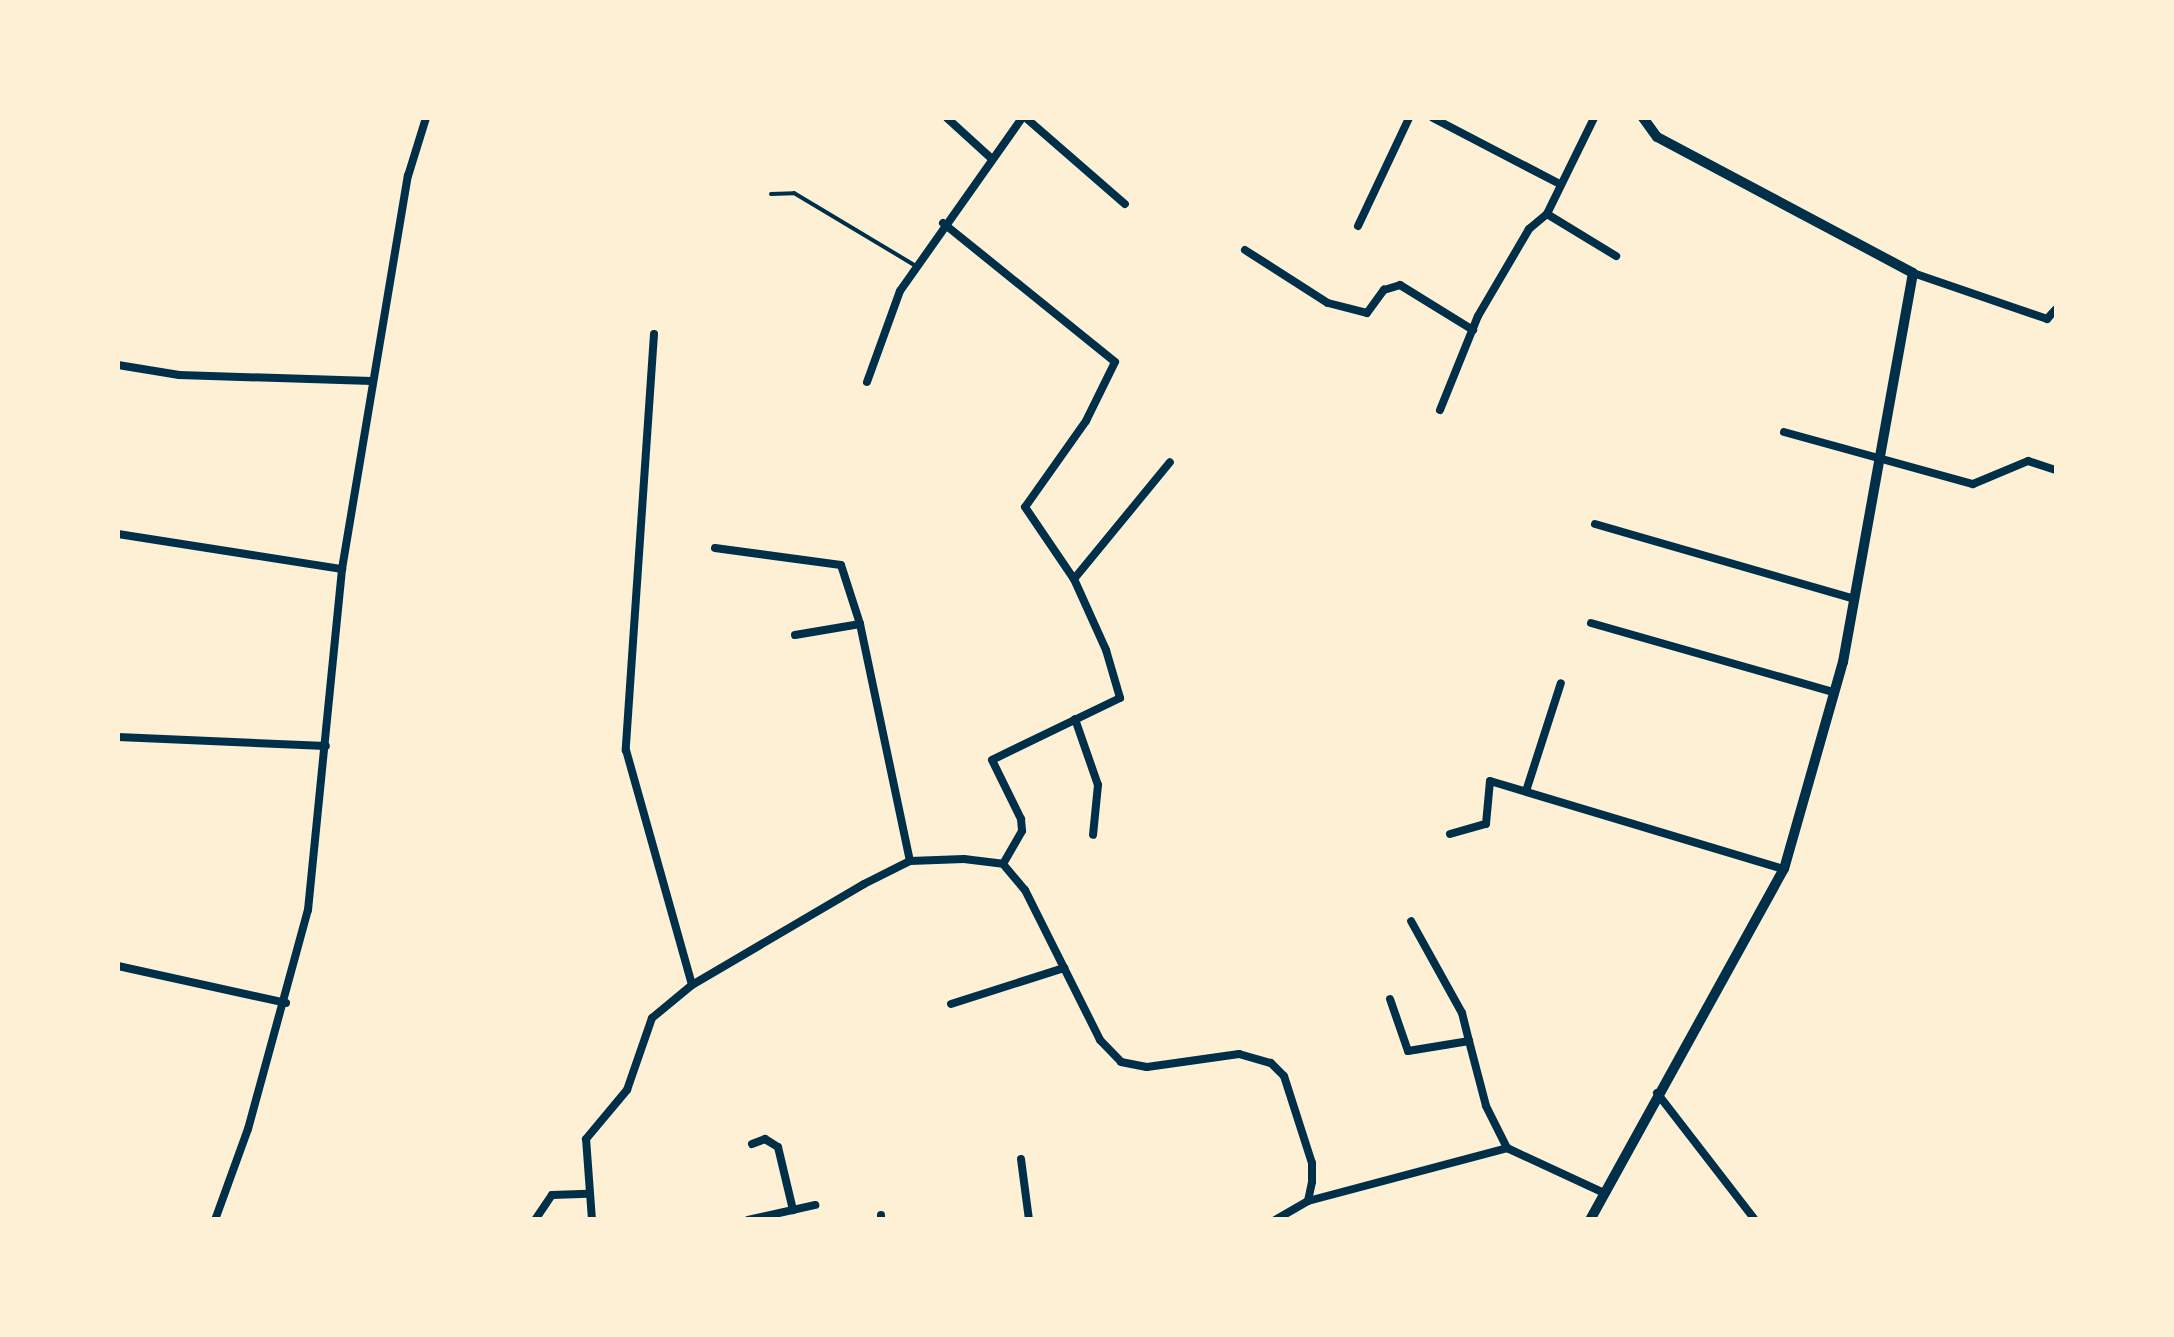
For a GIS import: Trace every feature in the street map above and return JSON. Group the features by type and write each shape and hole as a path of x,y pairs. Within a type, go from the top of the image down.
{"street":[{"path":"214,1220 286,1003 308,910 342,568 408,176 426,118"},
{"path":"947,118 992,158"},
{"path":"868,382 900,290 943,223 1024,118 1125,204"},
{"path":"1358,226 1408,118"},
{"path":"1433,118 1560,184"},
{"path":"1440,410 1473,330 1529,229 1547,214 1594,118"},
{"path":"1643,118 1657,136 1913,273 2047,319 2056,309"},
{"path":"1547,214 1616,256"},
{"path":"943,223 1115,362 1086,421 1025,507 1074,579 1106,650 1120,698 992,760 1021,819 1022,831 1003,864"},
{"path":"1245,250 1328,303 1367,312 1384,290 1400,285 1473,330"},
{"path":"1590,1220 1657,1093 1774,896 1784,869 1834,692 1882,454 1913,273"},
{"path":"654,334 626,750 692,985"},
{"path":"118,366 179,376 372,381"},
{"path":"1784,432 1882,454 1973,484 2028,460 2056,470"},
{"path":"1074,579 1170,462"},
{"path":"1595,524 1854,599"},
{"path":"118,534 342,568"},
{"path":"715,548 841,565 860,624 910,861"},
{"path":"1591,622 1834,692"},
{"path":"795,636 860,624"},
{"path":"1527,788 1561,682"},
{"path":"1075,720 1098,784 1093,835"},
{"path":"118,738 326,746"},
{"path":"1450,834 1486,824 1490,781 1527,788 1784,869"},
{"path":"592,1220 586,1139 627,1090 652,1018 692,985 910,861 1003,864 1025,890 1100,1040 1121,1062 1147,1067 1238,1054 1271,1063 1284,1076 1312,1163 1308,1201"},
{"path":"1411,921 1462,1014 1486,1106 1507,1148 1602,1192"},
{"path":"118,966 286,1003"},
{"path":"952,1004 1064,968"},
{"path":"1390,999 1408,1051 1469,1041"},
{"path":"1657,1093 1755,1220"},
{"path":"752,1144 765,1139 778,1147 793,1210"},
{"path":"1276,1220 1308,1201 1507,1148"},
{"path":"1022,1159 1028,1220"},
{"path":"535,1220 552,1195 588,1194"},
{"path":"748,1220 781,1216 815,1205"}],"lane":[{"path":"770,194 794,194 916,266"}]}
